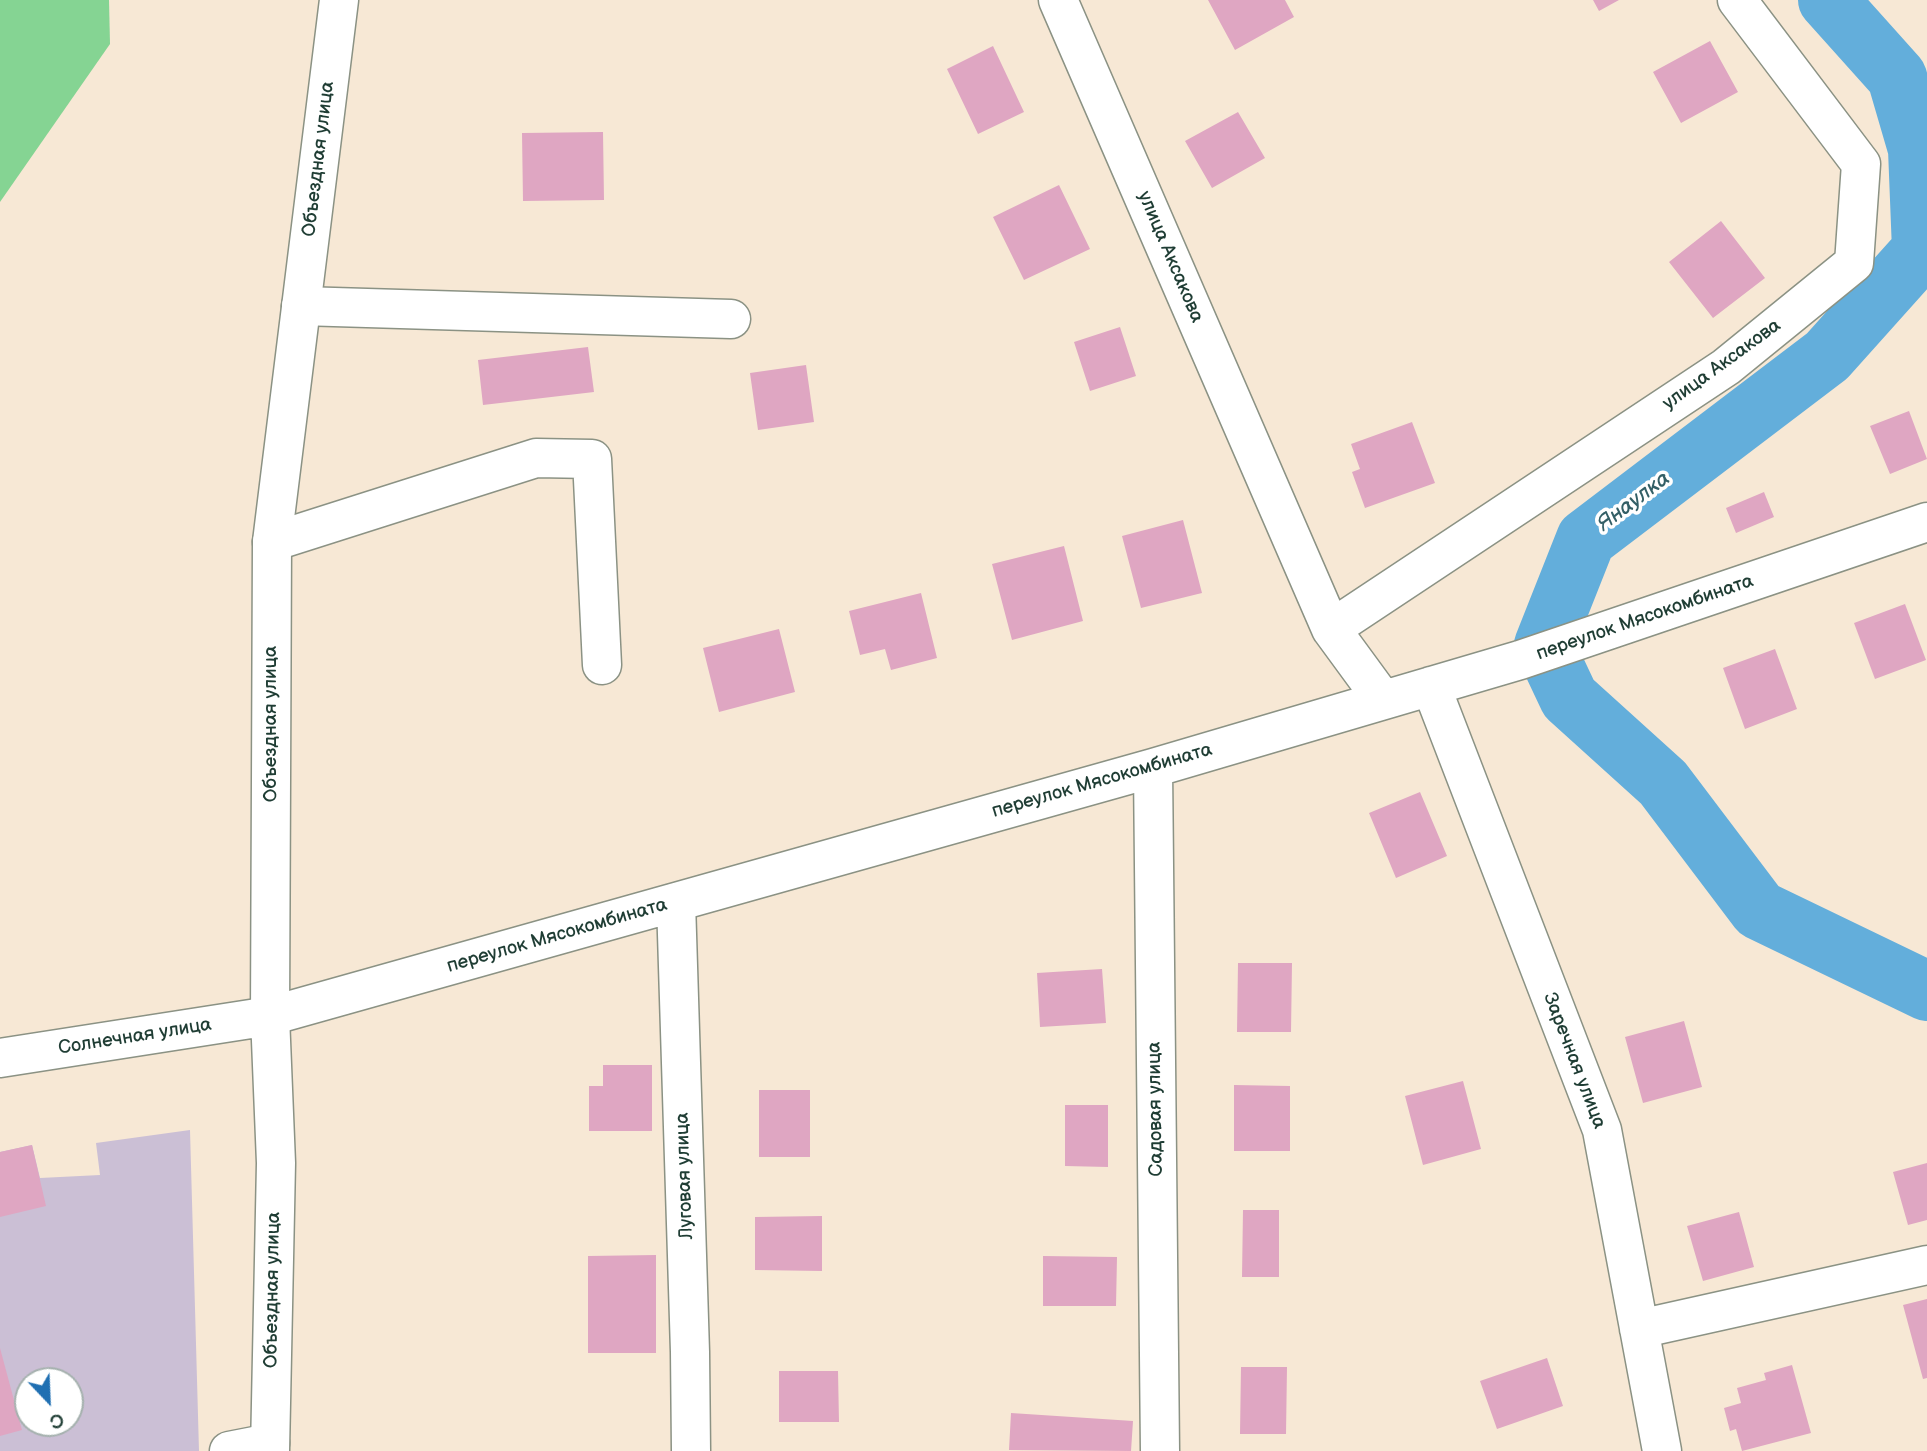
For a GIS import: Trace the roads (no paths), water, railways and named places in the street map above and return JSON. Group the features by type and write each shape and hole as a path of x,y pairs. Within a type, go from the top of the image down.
{"street":[{"name":"Объездная улица","path":"270,1447 276,1163 270,1016 272,542 339,0"},
{"name":"улица Аксакова","path":"1058,0 1331,629 1383,700"},
{"name":"улица Аксакова","path":"1331,629 1726,367 1854,263 1861,164 1737,0"},
{"path":"301,306 731,319"},
{"path":"272,542 536,458 592,459 602,665"},
{"name":"переулок Мясокомбината","path":"270,1016 1153,768 1520,660 1927,522"},
{"name":"Заречная улица","path":"1431,686 1602,1130 1662,1451"},
{"name":"Садовая улица","path":"1153,768 1160,1451"},
{"name":"Луговая улица","path":"676,902 691,1451"},
{"name":"Солнечная улица","path":"0,1058 270,1016"},
{"path":"1639,1329 1927,1265"},
{"path":"229,1451 270,1447"}],"waterway":[{"name":"Янаулка","path":"1828,0 1897,77 1918,149 1922,250 1827,356 1586,539 1544,645 1569,698 1663,783 1759,910 1927,991"}]}
